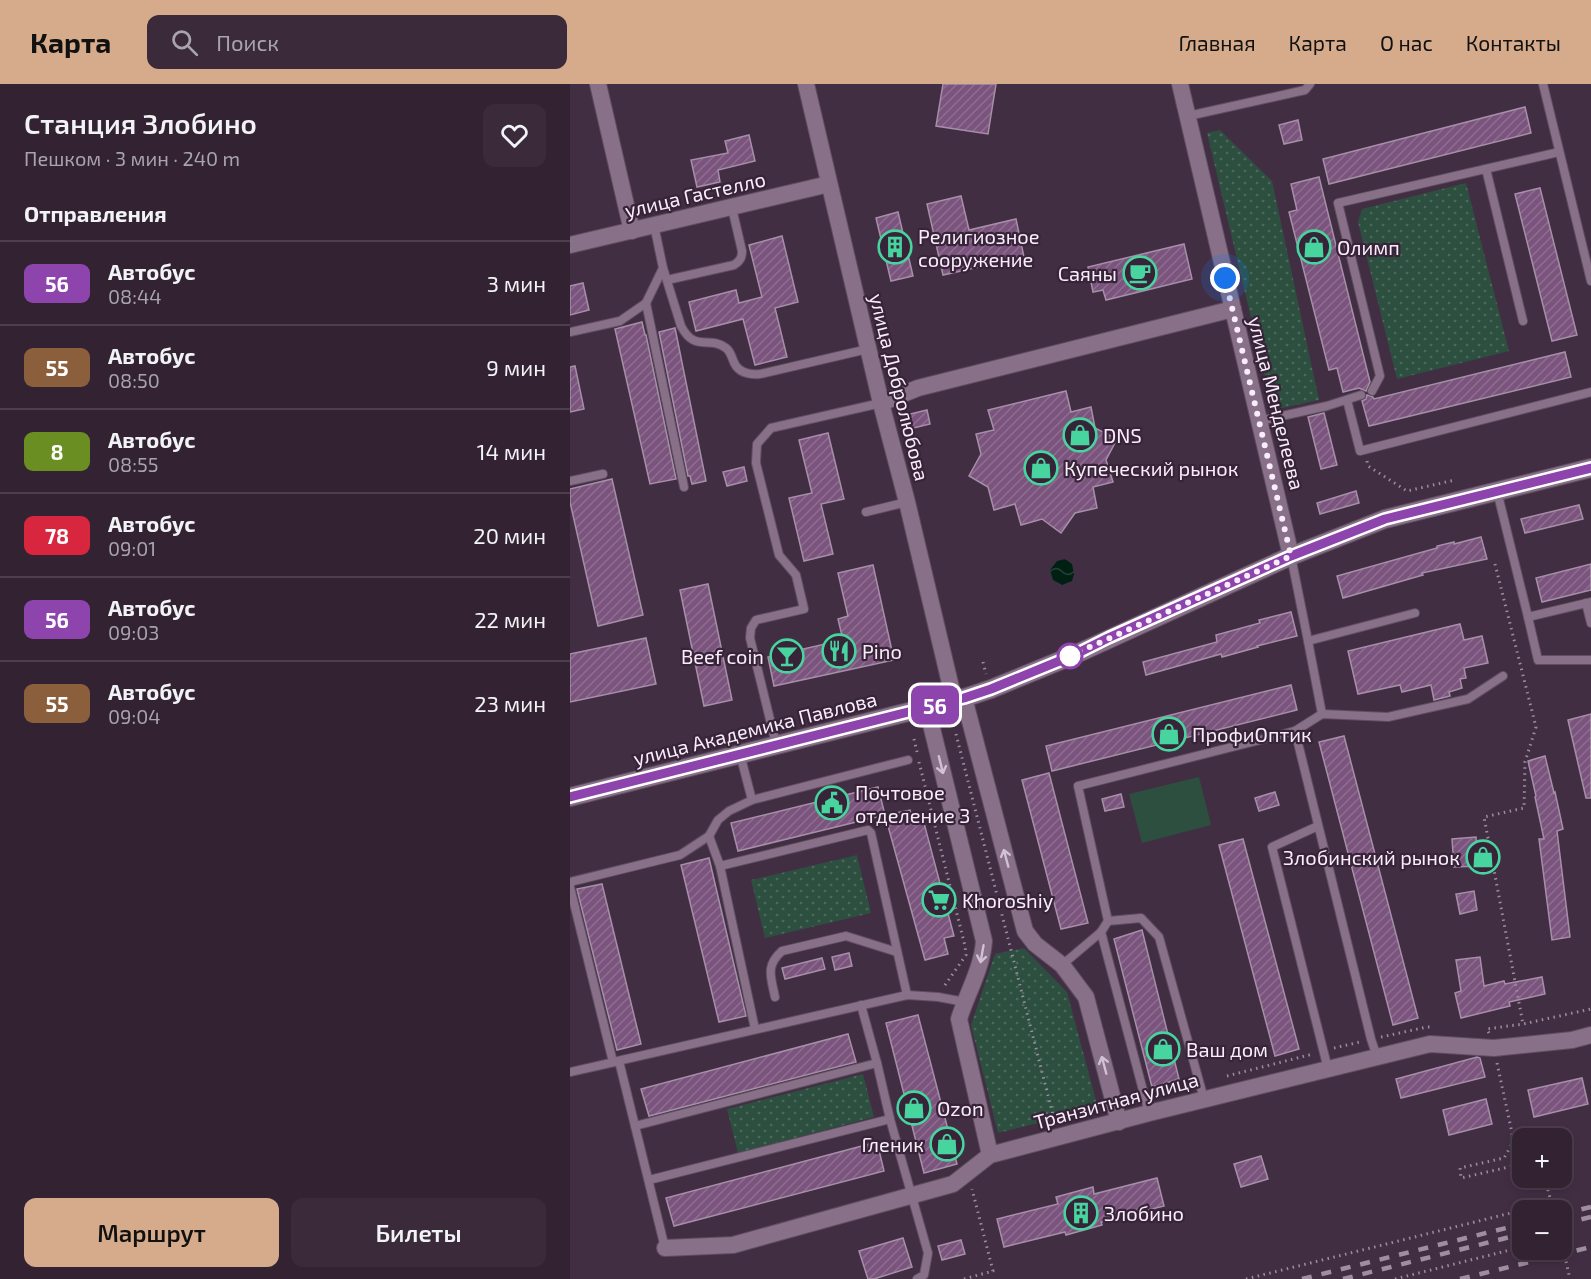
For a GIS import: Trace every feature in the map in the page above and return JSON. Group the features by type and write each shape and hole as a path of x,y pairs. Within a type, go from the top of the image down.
{"main road":[{"name":"улица Академика Павлова","path":"570,797 927,708 991,689 1074,655 1291,556 1385,519 1591,468"}],"street":[{"path":"598,84 632,231"},
{"name":"улица Добролюбова","path":"806,84 881,403 959,699 1025,931 1035,944 1062,964 1086,997 1119,1122"},
{"name":"улица Менделеева","path":"1180,84 1291,556"},
{"name":"улица Гастелло","path":"570,245 829,184"},
{"path":"881,403 918,388 1233,309"},
{"path":"927,708 984,941 982,958 959,1019 990,1155"},
{"name":"Транзитная улица","path":"665,1248 733,1245 953,1184 990,1155 1204,1099 1430,1044 1494,1048 1572,1040 1591,1035"}],"lane":[{"path":"1188,116 1305,90 1310,84"},
{"path":"1543,84 1559,152 1587,249 1591,281"},
{"path":"1372,391 1380,376 1338,203 1559,152"},
{"path":"1486,169 1523,321"},
{"path":"668,280 739,262 742,251 732,208"},
{"path":"654,225 663,268 684,332 699,342 713,343 726,348 736,367 747,374 760,374 868,349"},
{"path":"570,332 620,321 646,303 663,268"},
{"path":"646,303 684,487"},
{"path":"1347,400 1360,451 1591,392"},
{"path":"1259,421 1360,395"},
{"path":"776,744 750,638 751,628 756,620 804,609 796,575 779,555 756,464 757,444 771,428 881,403"},
{"path":"570,481 603,474"},
{"path":"1497,491 1538,660 1591,660"},
{"path":"866,512 907,502"},
{"path":"1291,556 1322,714"},
{"path":"1528,617 1589,603 1591,623"},
{"path":"1308,641 1415,612"},
{"path":"1062,964 1101,932 1108,921 1078,786 1295,731 1322,714 1388,717 1468,699 1503,676"},
{"path":"1295,731 1377,1057"},
{"path":"740,754 752,800"},
{"path":"570,882 680,855 709,836 718,820 729,811 752,800 908,760"},
{"path":"1318,826 1272,847 1328,1069"},
{"path":"720,866 868,830 871,833 906,995"},
{"path":"709,836 720,866 755,1029"},
{"path":"570,887 635,1126 665,1248"},
{"path":"1108,921 1141,918 1159,937 1204,1099"},
{"path":"1101,932 1149,1113"},
{"path":"775,997 770,970 774,958 782,951 846,936 897,952"},
{"path":"570,1072 906,995 965,1002"},
{"path":"861,1005 927,1253 924,1275 917,1279"},
{"path":"635,1126 877,1063"},
{"path":"649,1180 890,1119"}],"path":[{"path":"1368,466 1407,491 1455,480"},
{"path":"1495,564 1536,727 1525,762 1524,808 1484,817 1523,1024"},
{"path":"983,662 986,674"},
{"path":"955,729 1056,1130"},
{"path":"914,740 966,955 938,997"},
{"path":"1512,1132 1494,1048 1487,1029 1523,1024 1591,1009"},
{"path":"1512,1144 1504,1158 1460,1168 1461,1178 1512,1166"},
{"path":"964,1279 993,1271 968,1172"},
{"path":"1246,1279 1512,1213"},
{"path":"1395,1279 1512,1250"},
{"path":"1566,1260 1570,1279"}],"shaded area":[{"path":"1220,130 1272,181 1319,400 1273,410 1207,133"},
{"path":"1466,183 1509,351 1397,379 1358,222 1362,209"},
{"path":"1199,777 1211,825 1142,843 1129,794"},
{"path":"857,855 871,913 765,938 751,880"},
{"path":"1024,948 1067,992 1098,1108 998,1133 971,1025 995,954"},
{"path":"863,1074 874,1117 738,1153 727,1109"}],"water":[{"path":"1065,559 1072,564 1074,574 1072,581 1062,585 1053,580 1050,570 1057,561"}],"building":[{"path":"943,84 996,84 988,134 936,126"},
{"path":"1525,107 1531,133 1329,184 1323,159"},
{"path":"1298,120 1302,140 1284,144 1279,125"},
{"path":"749,135 755,161 718,170 720,182 697,187 691,160 728,153 725,141"},
{"path":"1319,177 1370,382 1366,391 1359,388 1343,392 1337,368 1329,370 1289,212 1297,210 1291,184"},
{"path":"1540,188 1577,335 1552,341 1515,194"},
{"path":"961,196 969,230 1016,219 1024,257 943,275 927,204"},
{"name":"Религиозное сооружение","path":"898,212 913,276 891,281 876,218"},
{"path":"782,236 798,302 775,308 787,357 755,365 743,319 696,331 689,302 736,290 739,303 762,297 749,245"},
{"name":"Саяны","path":"1184,244 1192,279 1106,300 1103,290 1093,292 1088,267"},
{"path":"583,283 589,310 570,315 570,286"},
{"path":"642,322 676,479 650,484 615,329"},
{"path":"675,328 706,481 692,484 688,476 659,332"},
{"path":"1565,352 1571,377 1369,426 1362,401 1367,395 1374,399"},
{"path":"575,366 584,409 570,412 570,367"},
{"name":"Купеческий рынок","path":"1066,391 1071,412 1091,407 1095,428 1117,439 1106,460 1113,482 1093,487 1097,508 1075,513 1061,533 1042,519 1021,525 1015,504 994,510 988,487 969,476 981,454 976,434 994,430 988,410"},
{"path":"927,410 930,424 909,429 906,415"},
{"path":"1324,413 1337,465 1321,469 1308,417"},
{"path":"828,433 844,499 821,504 833,554 804,561 789,498 812,493 799,440"},
{"path":"744,467 747,481 727,486 723,472"},
{"path":"612,479 643,615 598,626 570,502 570,489"},
{"path":"1356,491 1359,503 1320,514 1317,503"},
{"path":"1579,505 1583,519 1525,533 1521,519"},
{"path":"1481,537 1487,559 1422,573 1423,575 1343,598 1337,576 1437,548 1437,546"},
{"path":"1591,564 1591,590 1542,602 1536,578"},
{"path":"873,565 894,660 774,686 768,657 843,640 838,619 848,616 838,573"},
{"path":"708,584 732,700 704,706 680,590"},
{"path":"1291,612 1297,636 1146,675 1143,662 1217,642 1216,635"},
{"path":"1460,624 1464,640 1482,636 1488,663 1464,668 1466,678 1460,679 1462,688 1449,692 1450,696 1434,700 1431,685 1402,692 1400,685 1358,694 1348,651"},
{"path":"646,638 656,684 570,702 570,654"},
{"path":"1291,685 1297,710 1052,771 1046,746"},
{"path":"1591,714 1591,798 1586,798 1568,720"},
{"path":"1344,736 1418,1018 1393,1025 1319,742"},
{"path":"1545,756 1563,829 1557,831 1570,937 1552,940 1539,839 1544,839 1528,761"},
{"path":"1049,773 1088,923 1061,929 1022,780"},
{"path":"878,787 885,815 738,851 731,823"},
{"path":"1275,792 1279,805 1259,811 1255,798"},
{"path":"1121,794 1124,807 1105,811 1102,799"},
{"path":"910,810 914,825 924,823 954,936 944,938 948,954 925,960 885,815"},
{"path":"1476,837 1478,866 1454,867 1452,839"},
{"path":"1243,839 1299,1049 1275,1056 1219,845"},
{"path":"709,858 746,1016 719,1022 681,865"},
{"path":"602,884 641,1044 617,1050 577,889"},
{"path":"1474,891 1477,910 1460,914 1456,894"},
{"path":"1142,930 1179,1079 1152,1087 1114,939"},
{"path":"849,953 852,966 835,970 832,957"},
{"path":"1480,957 1484,986 1504,981 1505,984 1542,977 1545,994 1509,1002 1510,1006 1461,1018 1455,993 1461,991 1456,960"},
{"path":"822,958 825,969 785,979 782,968"},
{"path":"918,1015 957,1164 924,1173 886,1023"},
{"path":"848,1034 856,1062 649,1116 641,1089"},
{"path":"1480,1058 1485,1077 1401,1098 1396,1079"},
{"path":"1582,1078 1588,1104 1534,1117 1528,1090"},
{"path":"1486,1099 1492,1124 1449,1135 1443,1110"},
{"path":"877,1142 884,1171 674,1226 666,1198"},
{"path":"1261,1156 1268,1179 1241,1187 1234,1164"},
{"name":"Злобино","path":"1157,1178 1164,1206 1101,1222 1102,1225 1066,1235 1065,1232 1004,1247 997,1219 1058,1204 1056,1197 1093,1187 1094,1194"},
{"path":"903,1238 912,1267 868,1279 859,1251"},
{"path":"961,1240 965,1254 942,1260 938,1246"}],"railway":[{"path":"1572,1212 1591,1207"},
{"path":"1572,1222 1591,1217"},
{"path":"1302,1279 1512,1226"},
{"path":"1343,1279 1512,1237"},
{"path":"1460,1279 1591,1247"}],"bus line":[{"name":"56","path":"570,797 964,698 1074,655 1291,556 1385,519 1591,468"}],"place":[{"name":"Религиозное сооружение","path":"895,247"},
{"name":"Олимп","path":"1314,247"},
{"name":"Саяны","path":"1140,273"},
{"name":"DNS","path":"1080,435"},
{"name":"Купеческий рынок","path":"1041,468"},
{"name":"Pino","path":"839,651"},
{"name":"Beef coin","path":"787,656"},
{"name":"ПрофиОптик","path":"1169,734"},
{"name":"Почтовое отделение 3","path":"832,803"},
{"name":"Злобинский рынок","path":"1483,857"},
{"name":"Khoroshiy","path":"939,900"},
{"name":"Ваш дом","path":"1163,1049"},
{"name":"Ozon","path":"914,1108"},
{"name":"Гленик","path":"947,1144"},
{"name":"Злобино","path":"1081,1213"}],"route":[{"path":"1070,656 1291,556 1225,278"}]}
